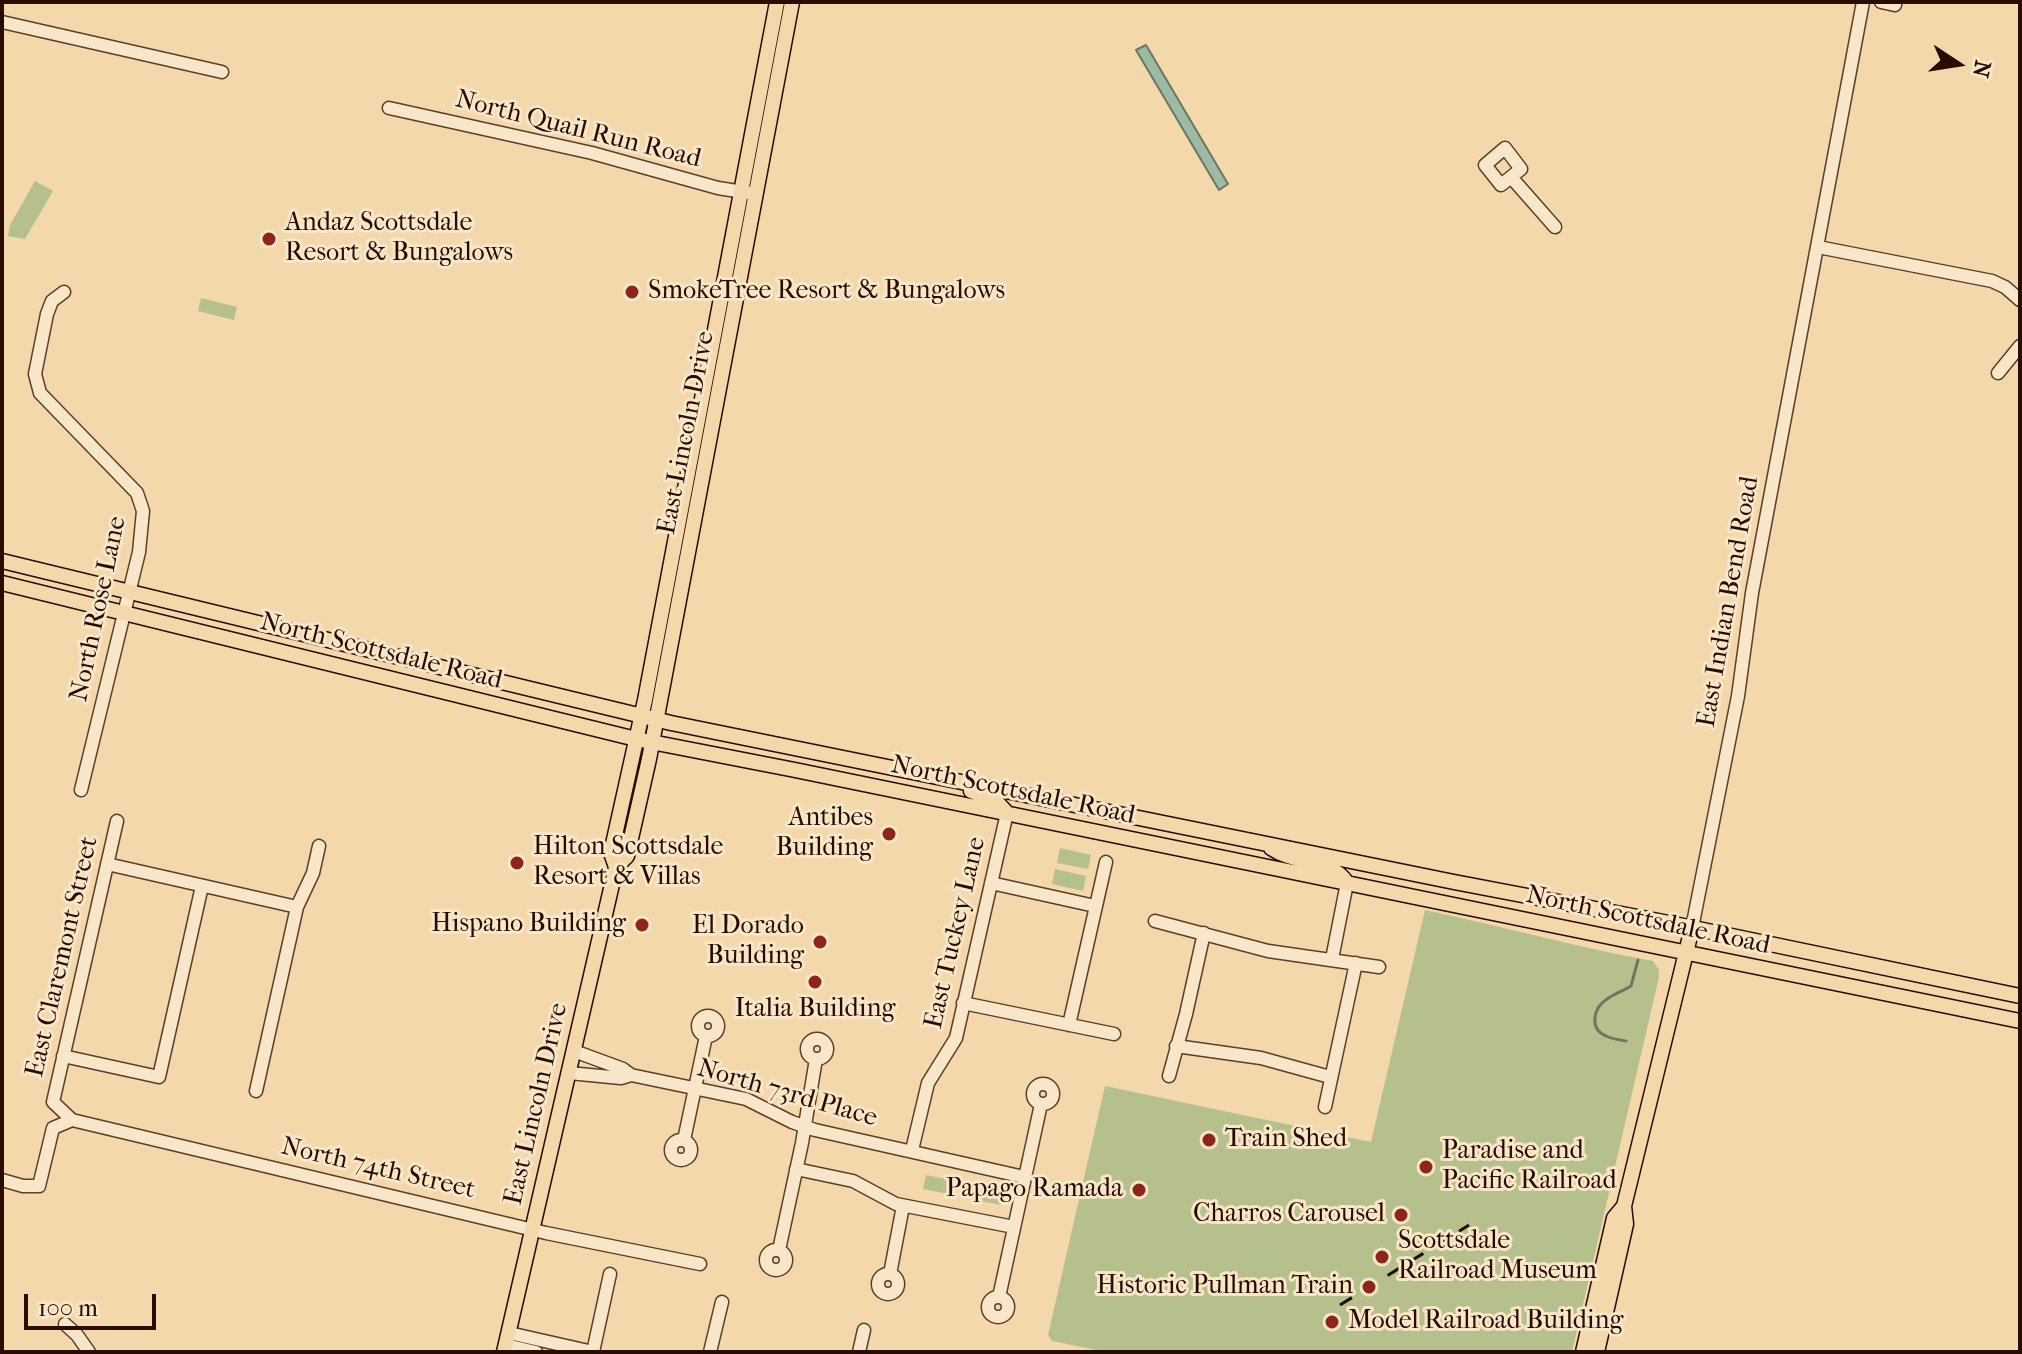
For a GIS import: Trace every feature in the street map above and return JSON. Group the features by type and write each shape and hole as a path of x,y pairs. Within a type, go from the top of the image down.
{"main road":[{"name":"East Lincoln Drive","path":"506,1343 616,867 627,856 657,720 749,192 777,2"},
{"name":"East Lincoln Drive","path":"616,867 611,853 749,192 792,2"},
{"name":"North Scottsdale Road","path":"2,561 657,720 2020,996"},
{"name":"North Scottsdale Road","path":"2,583 652,743 2020,1021"},
{"path":"858,783 862,762"},
{"path":"954,780 972,792 995,800 1007,813 1025,805 1074,814 1105,811"},
{"path":"1263,842 1285,857 1332,867 1347,883 1367,874 1420,884 1454,882"},
{"name":"East Indian Bend Road","path":"1597,1352 1626,1224 1624,1206 1692,928"},
{"name":"East Indian Bend Road","path":"1583,1352 1614,1218 1624,1206"}],"street":[{"name":"East Indian Bend Road","path":"1692,928 1738,696 1752,593 1863,2"},
{"path":"2,22 222,72"},
{"name":"North Quail Run Road","path":"389,108 592,153 718,188 749,192"},
{"path":"1511,177 1555,227"},
{"path":"1818,247 1992,281 2020,300"},
{"name":"North Rose Lane","path":"64,292 52,301 47,314 35,374 37,383 44,400 137,493 143,511 129,593 81,790"},
{"path":"1998,373 2020,346"},
{"name":"East Tuckey Lane","path":"912,1150 928,1083 956,1038 1007,813"},
{"name":"East Claremont Street","path":"72,1120 53,1102 117,821"},
{"path":"256,1091 297,907 313,873 319,846"},
{"path":"1069,1025 1106,862"},
{"path":"107,864 297,907"},
{"path":"991,883 1095,906"},
{"path":"1332,959 1347,883"},
{"path":"63,1056 159,1077 202,886"},
{"path":"1155,921 1268,951 1379,967"},
{"path":"1169,1076 1204,933"},
{"path":"1325,1107 1356,963"},
{"path":"963,1003 1114,1034"},
{"path":"684,1140 706,1036"},
{"path":"1176,1046 1261,1058 1330,1077"},
{"name":"North 73rd Place","path":"574,1051 623,1069 631,1075 746,1099 803,1126 1024,1177"},
{"path":"779,1250 816,1059"},
{"name":"North 73rd Place","path":"569,1073 621,1078 631,1075"},
{"path":"999,1297 1041,1104"},
{"path":"2,1180 23,1186 39,1186 53,1128 72,1120"},
{"name":"North 74th Street","path":"72,1120 532,1229 700,1264"},
{"path":"796,1169 853,1181 903,1206 1014,1227"},
{"path":"890,1274 903,1206"},
{"path":"506,1343 593,1352 610,1274"},
{"path":"710,1352 722,1302"},
{"path":"65,1324 89,1352"},
{"path":"859,1352 864,1330"},
{"path":"506,1343 536,1352"}],"shaded area":[{"path":"1146,45 1228,184 1219,190 1136,50"},
{"path":"35,181 53,191 25,239 8,236 10,225"},
{"path":"201,298 237,307 234,320 198,311"},
{"path":"1060,848 1091,855 1088,869 1057,863"},
{"path":"1055,869 1086,876 1083,891 1052,884"},
{"path":"1425,910 1653,961 1659,970 1572,1352 1106,1352 1052,1341 1048,1335 1105,1086 1371,1142"},
{"path":"926,1175 957,1181 954,1195 923,1189"},
{"path":"973,1184 1004,1191 1001,1205 970,1199"}],"waterway":[{"path":"1626,1041 1601,1033 1595,1018 1602,1003 1631,986 1638,960"}],"railway":[{"path":"1340,1305 1469,1225"}],"place":[{"name":"Andaz Scottsdale Resort & Bungalows","path":"269,239"},
{"name":"SmokeTree Resort & Bungalows","path":"632,292"},
{"name":"Antibes Building","path":"889,834"},
{"name":"Hilton Scottsdale Resort & Villas","path":"517,863"},
{"name":"Hispano Building","path":"642,925"},
{"name":"El Dorado Building","path":"820,942"},
{"name":"Italia Building","path":"815,982"},
{"name":"Train Shed","path":"1209,1140"},
{"name":"Paradise and Pacific Railroad","path":"1426,1167"},
{"name":"Papago Ramada","path":"1139,1190"},
{"name":"Charros Carousel","path":"1401,1215"},
{"name":"Scottsdale Railroad Museum","path":"1382,1257"},
{"name":"Historic Pullman Train","path":"1369,1287"},
{"name":"Model Railroad Building","path":"1332,1322"}]}
